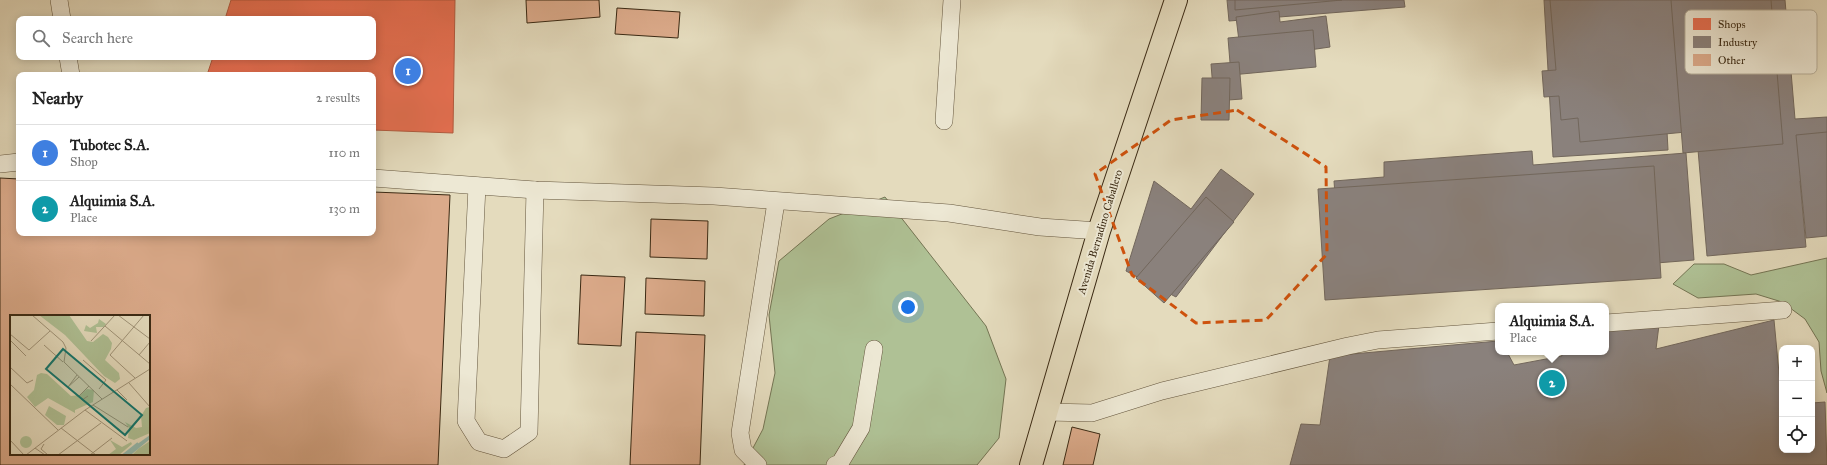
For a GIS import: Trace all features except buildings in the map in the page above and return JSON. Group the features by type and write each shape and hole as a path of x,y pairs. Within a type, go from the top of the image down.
{"main road":[{"name":"Avenida Bernadino Caballero","path":"1031,465 1099,231 1176,0"}],"lane":[{"path":"59,0 62,16"},
{"path":"944,121 952,0"},
{"path":"68,60 70,72"},
{"path":"0,164 16,162"},
{"path":"376,178 535,190 714,196 776,202 949,213 1040,227 1099,231"},
{"path":"477,186 466,421 479,442 504,449 529,432 535,190"},
{"path":"758,465 743,450 740,433 776,202"},
{"path":"1609,323 1783,310"},
{"path":"1046,412 1092,413 1162,391 1378,340 1495,331"},
{"path":"835,465 840,463 861,428 874,349"}],"highlighted area":[{"path":"1237,110 1326,167 1327,254 1266,320 1196,323 1132,275 1095,174 1171,120"}],"green space":[{"path":"885,197 986,326 1006,379 999,438 977,465 744,465 763,429 775,373 769,315 779,261 829,219"},
{"path":"1827,258 1827,393 1821,371 1819,342 1805,319 1782,302 1756,294 1698,298 1673,284 1694,264 1724,264 1751,275"}],"place":[{"name":"Tubotec S.A.","path":"408,71"},
{"name":"Alquimia S.A.","path":"1552,383"}]}
